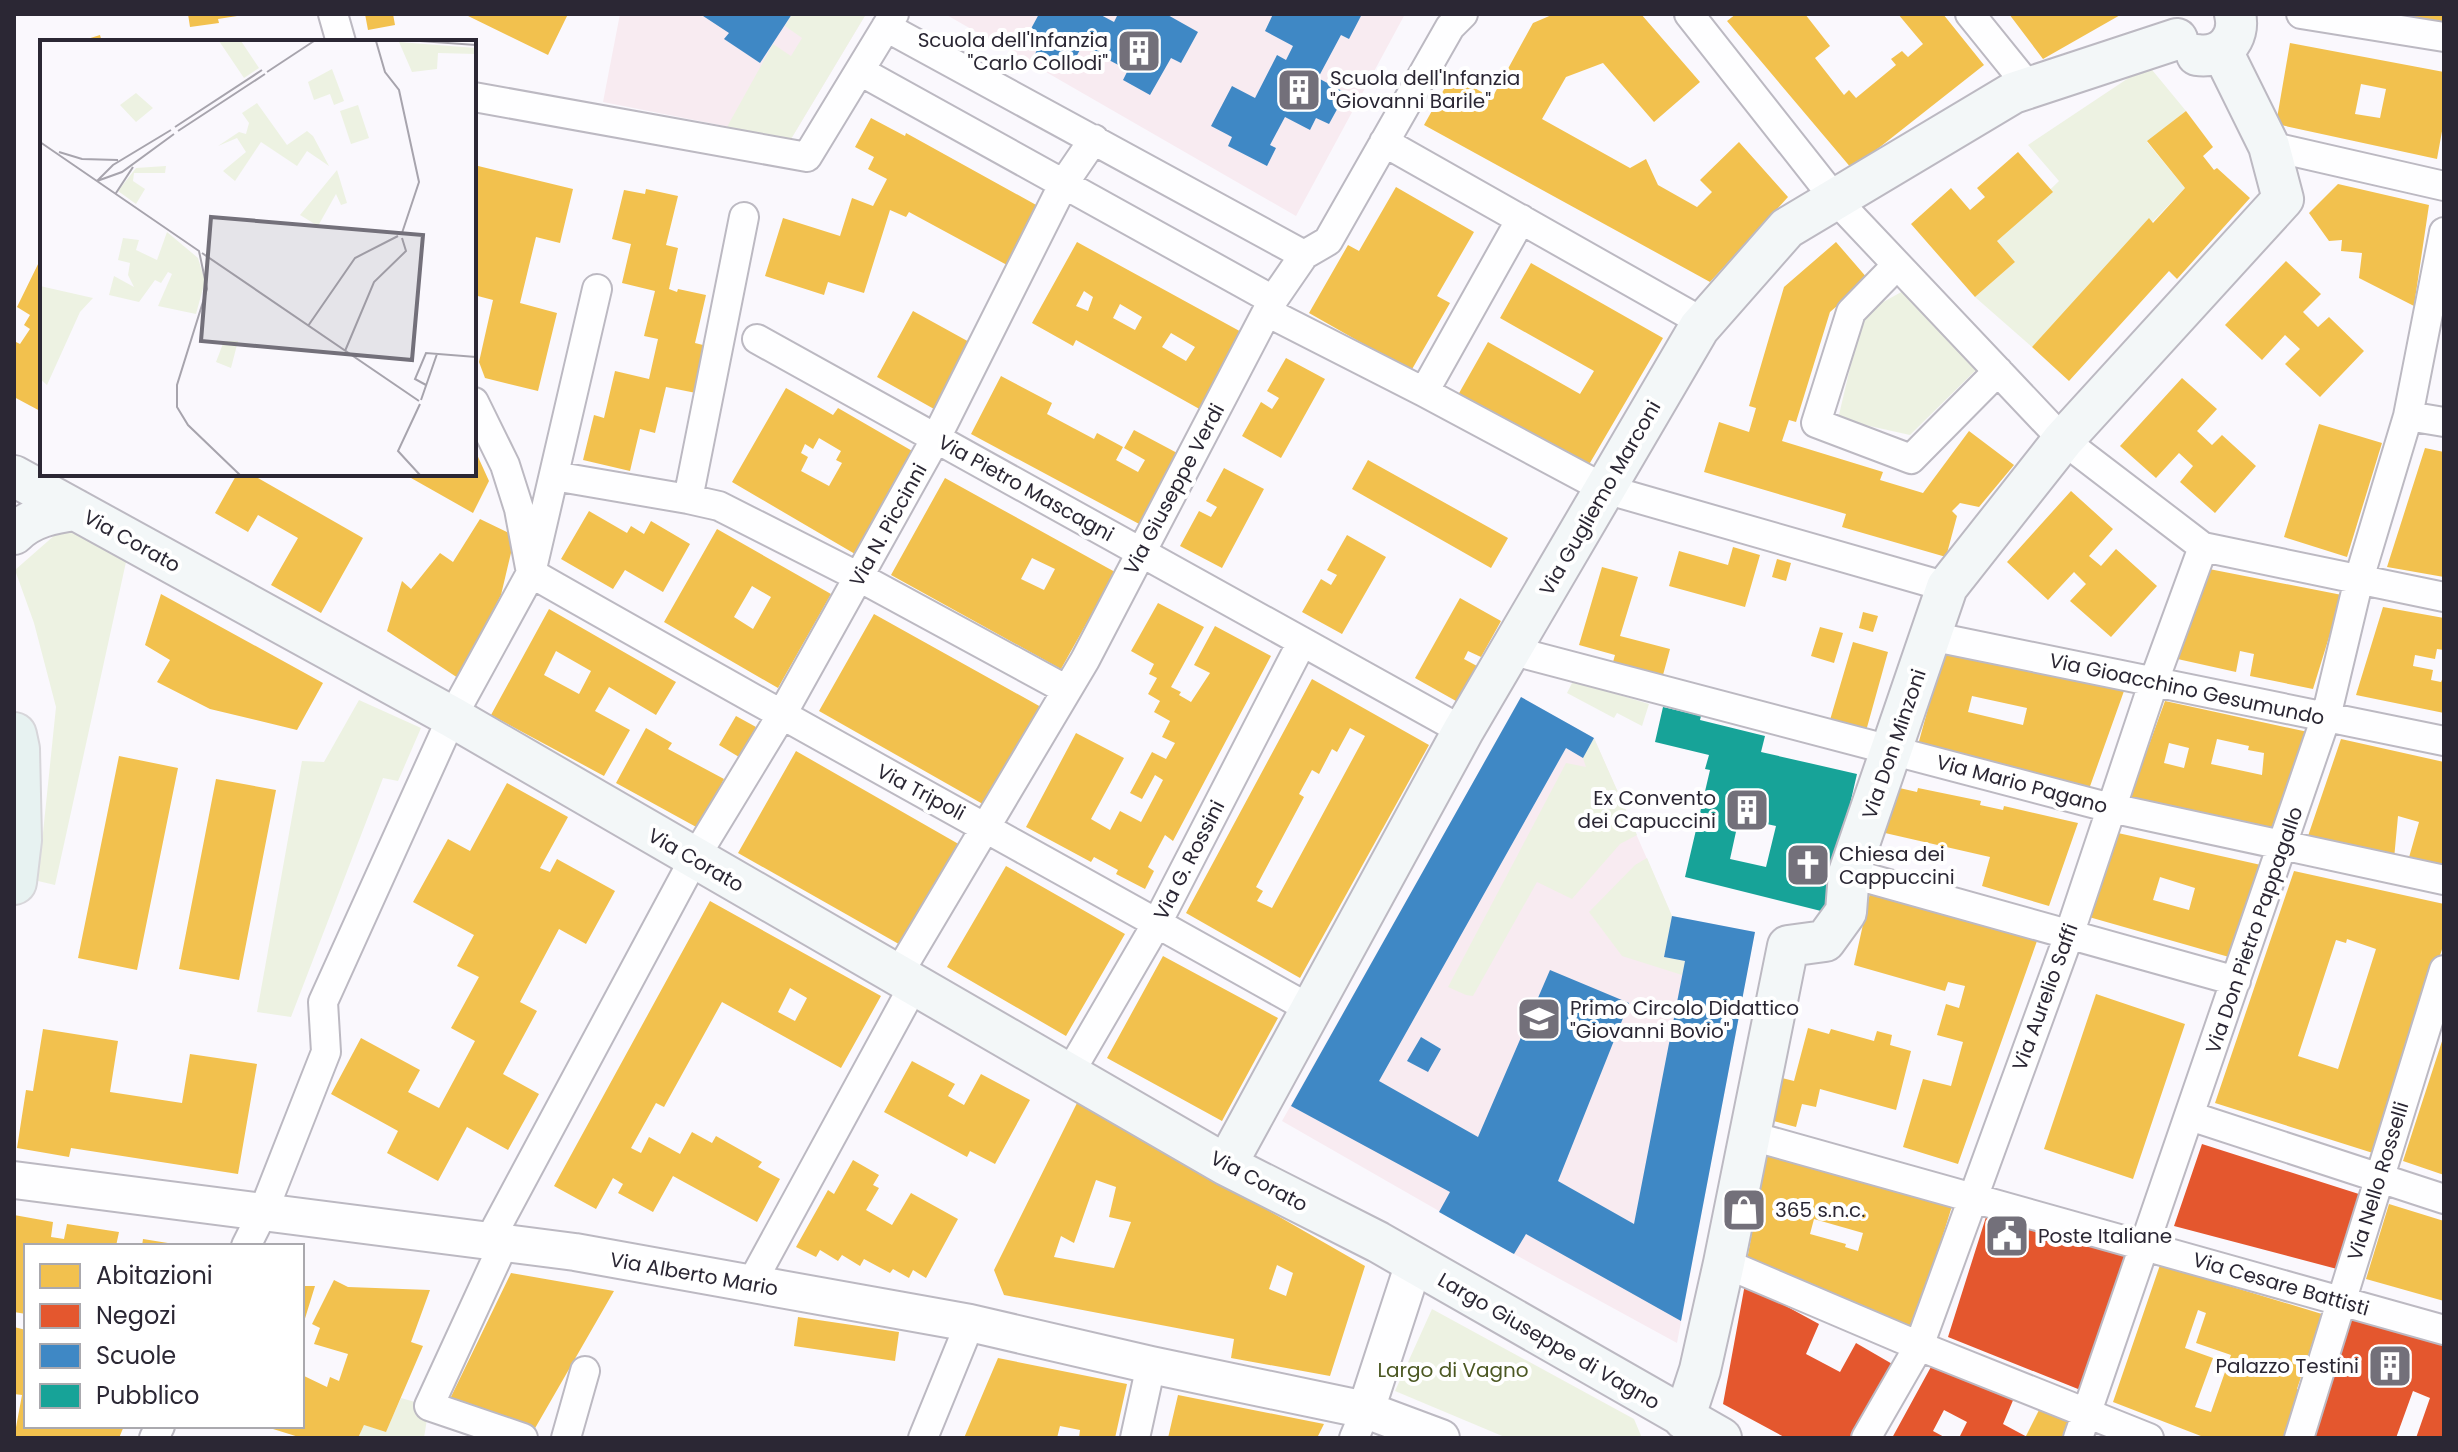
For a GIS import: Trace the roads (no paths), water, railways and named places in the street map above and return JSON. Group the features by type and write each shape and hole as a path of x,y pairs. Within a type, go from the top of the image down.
{"main road":[{"path":"2176,26 2191,53 2201,56 2238,24 2269,146"},
{"name":"Via Gugliemo Marconi","path":"1226,1165 1463,731 1704,323 1787,228 2013,93 2176,26"},
{"name":"Via Don Minzoni","path":"1679,1428 1700,1370 1788,946 1825,941 1846,912 1849,873 1947,587 2063,440 2283,199 2269,146"},
{"name":"Via Corato","path":"14,476 452,717 1226,1165 1378,1242"},
{"path":"14,534 25,523 54,513 76,510"},
{"path":"14,735 19,840 14,882"},
{"name":"Largo Giuseppe di Vagno","path":"1378,1242 1679,1428 1721,1438"}],"street":[{"path":"333,14 340,40"},
{"name":"Via Giuseppe Verdi","path":"751,1284 986,827 1067,690 1270,306 1304,255 1328,241 1450,27 1463,14"},
{"path":"1689,14 1835,199 2063,440 2203,547 2444,597"},
{"path":"1970,14 2029,87"},
{"path":"2301,14 2444,37"},
{"path":"476,97 807,157 890,21 1304,255"},
{"path":"860,71 1064,183 1270,306 1605,489 1947,587"},
{"name":"Via N. Piccinni","path":"523,1438 429,1406 496,1242 694,859 781,716 859,577 936,438 1064,183 1094,139"},
{"path":"1384,142 1704,323"},
{"path":"2269,146 2444,186"},
{"path":"688,499 744,217"},
{"path":"1424,392 1521,219"},
{"name":"Via Don Pietro Pappagallo","path":"2082,1426 2326,717 2359,579 2408,416 2444,232"},
{"path":"1897,265 1851,312 1816,423 1911,459 1998,371"},
{"path":"247,1244 263,1212 326,1052 323,1002 452,717 531,573 597,289"},
{"name":"Via Pietro Mascagni","path":"757,339 1463,731"},
{"path":"476,406 505,465 515,494 531,573"},
{"path":"2408,416 2444,422"},
{"path":"554,476 719,506 859,577 1067,690"},
{"name":"Via Aurelio Saffi","path":"1866,1438 1919,1346 2069,935 2154,681 2203,547"},
{"name":"Via Tripoli","path":"531,573 781,716 1312,1010"},
{"name":"Via Gioacchino Gesumundo","path":"1930,636 2444,741"},
{"name":"Via G. Rossini","path":"1069,1074 1157,923 1302,642"},
{"name":"Via Mario Pagano","path":"1510,650 2111,808 2444,880"},
{"path":"1849,873 2236,981"},
{"name":"Via Nello Rosselli","path":"2299,1438 2444,970"},
{"path":"2190,1116 2444,1199"},
{"name":"Via Cesare Battisti","path":"1748,1135 2444,1330"},
{"name":"Via Alberto Mario","path":"14,1180 575,1252 970,1323 1151,1365 1360,1424"},
{"name":"Largo Giuseppe di Vagno","path":"1360,1424 1414,1263"},
{"path":"1724,1263 1919,1346 2082,1426 2149,1438"},
{"path":"923,1438 970,1323"},
{"path":"1135,1438 1151,1365"},
{"path":"566,1438 585,1371"},
{"path":"1360,1424 1441,1438"}],"place":[{"name":"Scuola dell'Infanzia \"Carlo Collodi\"","path":"1139,51"},
{"name":"Scuola dell'Infanzia \"Giovanni Barile\"","path":"1299,90"},
{"name":"Ex Convento dei Capuccini","path":"1747,810"},
{"name":"Chiesa dei Cappuccini","path":"1808,865"},
{"name":"Primo Circolo Didattico \"Giovanni Bovio\"","path":"1539,1019"},
{"name":"365 s.n.c.","path":"1744,1210"},
{"name":"Poste Italiane","path":"2007,1236"},
{"name":"Palazzo Testini","path":"2390,1366"}],"park label":[{"name":"Largo di Vagno","path":"1453,1370"}]}
